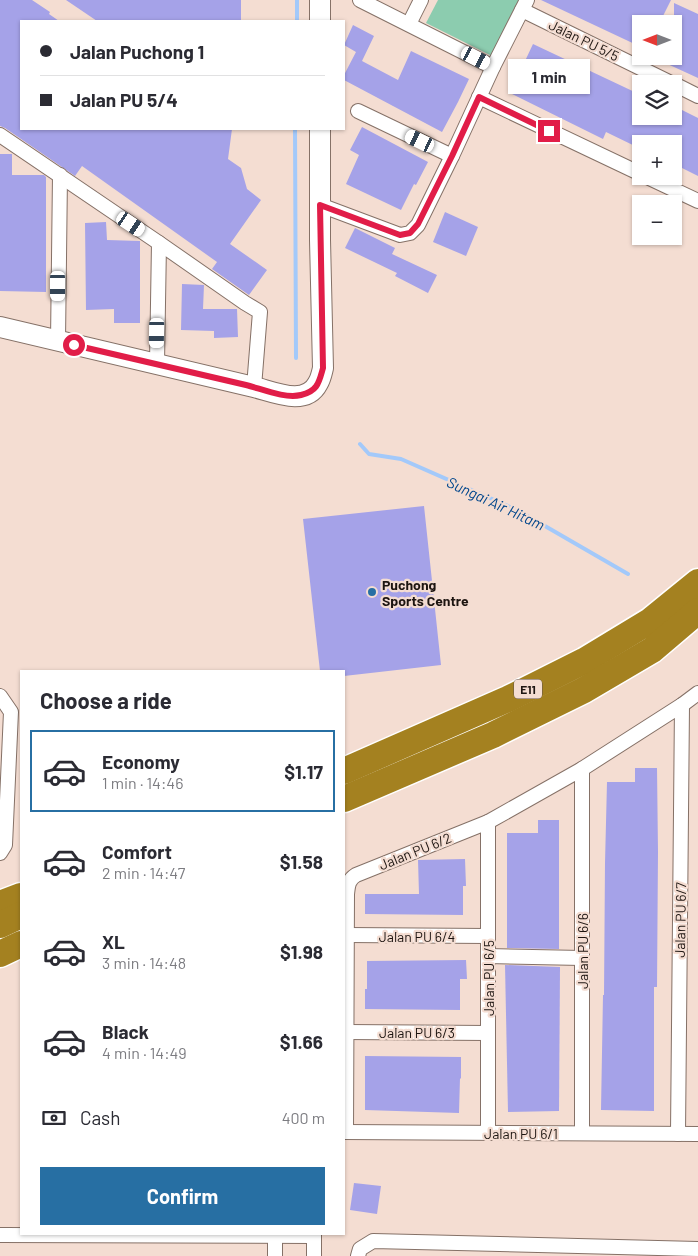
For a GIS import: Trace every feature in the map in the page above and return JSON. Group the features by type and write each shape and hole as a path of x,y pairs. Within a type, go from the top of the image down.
{"highway":[{"name":"E11","path":"345,771 508,699 584,661 650,621 698,582"},
{"name":"E11","path":"345,799 493,735 584,690 652,650 686,627 698,611"},
{"path":"0,904 20,896"},
{"path":"0,925 20,915"},
{"path":"0,954 20,944"}],"street":[{"path":"320,0 320,20"},
{"path":"360,0 493,67"},
{"path":"409,24 421,0"},
{"path":"320,205 400,235 410,233 418,224 493,67 525,5"},
{"name":"Jalan PU 5/5","path":"525,5 656,75"},
{"name":"Jalan PU 5/5","path":"682,88 698,96"},
{"path":"479,97 632,170"},
{"path":"358,111 452,156"},
{"path":"0,327 288,396 300,396 312,391 319,382 323,368 320,130"},
{"path":"0,135 260,312 254,387"},
{"path":"58,341 60,175"},
{"path":"664,185 698,201"},
{"path":"156,364 160,243"},
{"name":"Jalan PU 6/2","path":"345,1132 348,887 352,877 488,822 582,769 698,693"},
{"path":"0,696 11,712 5,845 1,852"},
{"name":"Jalan PU 6/7","path":"678,1134 682,705"},
{"name":"Jalan PU 6/6","path":"582,769 582,1133"},
{"name":"Jalan PU 6/5","path":"488,822 488,1133"},
{"name":"Jalan PU 6/4","path":"347,935 488,936"},
{"path":"488,956 582,958"},
{"name":"Jalan PU 6/3","path":"346,1032 488,1033"},
{"name":"Jalan PU 6/1","path":"345,1132 698,1134"},
{"path":"0,1235 275,1237 314,1235 314,1256"},
{"path":"275,1237 275,1256"},
{"path":"358,1256 360,1249 373,1240 549,1250 692,1251"}],"green space":[{"path":"438,0 523,0 494,57 426,23"}],"building":[{"path":"0,0 32,0 50,12 49,14 58,20 20,20 20,130 232,130 228,159 241,168 247,189 261,200 230,244 267,270 249,295 212,269 217,262 82,166 75,176 0,126"},
{"path":"66,0 241,0 241,20 96,20"},
{"path":"541,0 671,0 664,15 632,15 632,43"},
{"path":"674,3 698,14 698,78 670,65 682,65 682,15 674,15"},
{"path":"353,25 374,36 362,61 398,80 411,51 469,79 442,132 345,81 345,73 356,52 345,46"},
{"path":"533,44 632,91 632,125 682,125 682,110 698,118 698,176 682,168 682,135 632,135 632,145 606,132 603,139 510,93"},
{"path":"362,127 428,162 401,210 346,184 359,155 350,150"},
{"path":"0,154 12,154 12,175 44,175 46,177 46,292 0,291"},
{"path":"445,212 478,227 466,256 433,242"},
{"path":"106,222 107,240 140,241 140,323 114,323 114,309 86,310 85,223"},
{"path":"355,228 395,248 392,254 437,275 428,293 395,276 397,273 345,248"},
{"path":"182,284 204,285 203,309 237,309 238,337 214,338 214,331 181,330"},
{"name":"Puchong Sports Centre","path":"424,506 441,665 345,676 345,670 320,670 303,519"},
{"path":"635,768 657,768 657,987 654,987 654,1111 601,1110 607,782 635,782"},
{"path":"538,820 559,820 559,949 507,948 507,833 538,833"},
{"path":"465,859 466,886 463,886 463,915 365,914 365,894 419,894 418,860"},
{"path":"466,960 467,979 460,979 460,1010 365,1009 367,961"},
{"path":"505,965 560,967 559,1111 508,1112"},
{"path":"365,1056 461,1057 459,1113 365,1110"},
{"path":"354,1183 381,1186 377,1214 350,1210"}],"waterway":[{"name":"Sungai Air Hitam","path":"297,0 297,20"},
{"name":"Sungai Air Hitam","path":"295,130 296,358"},
{"name":"Sungai Air Hitam","path":"360,444 369,454 401,459 519,511 628,574"}],"place":[{"name":"Puchong Sports Centre","path":"372,592"}],"route":[{"path":"74,345 288,396 300,396 312,391 319,382 323,368 320,205 400,235 410,233 418,224 479,97 549,131"}]}
